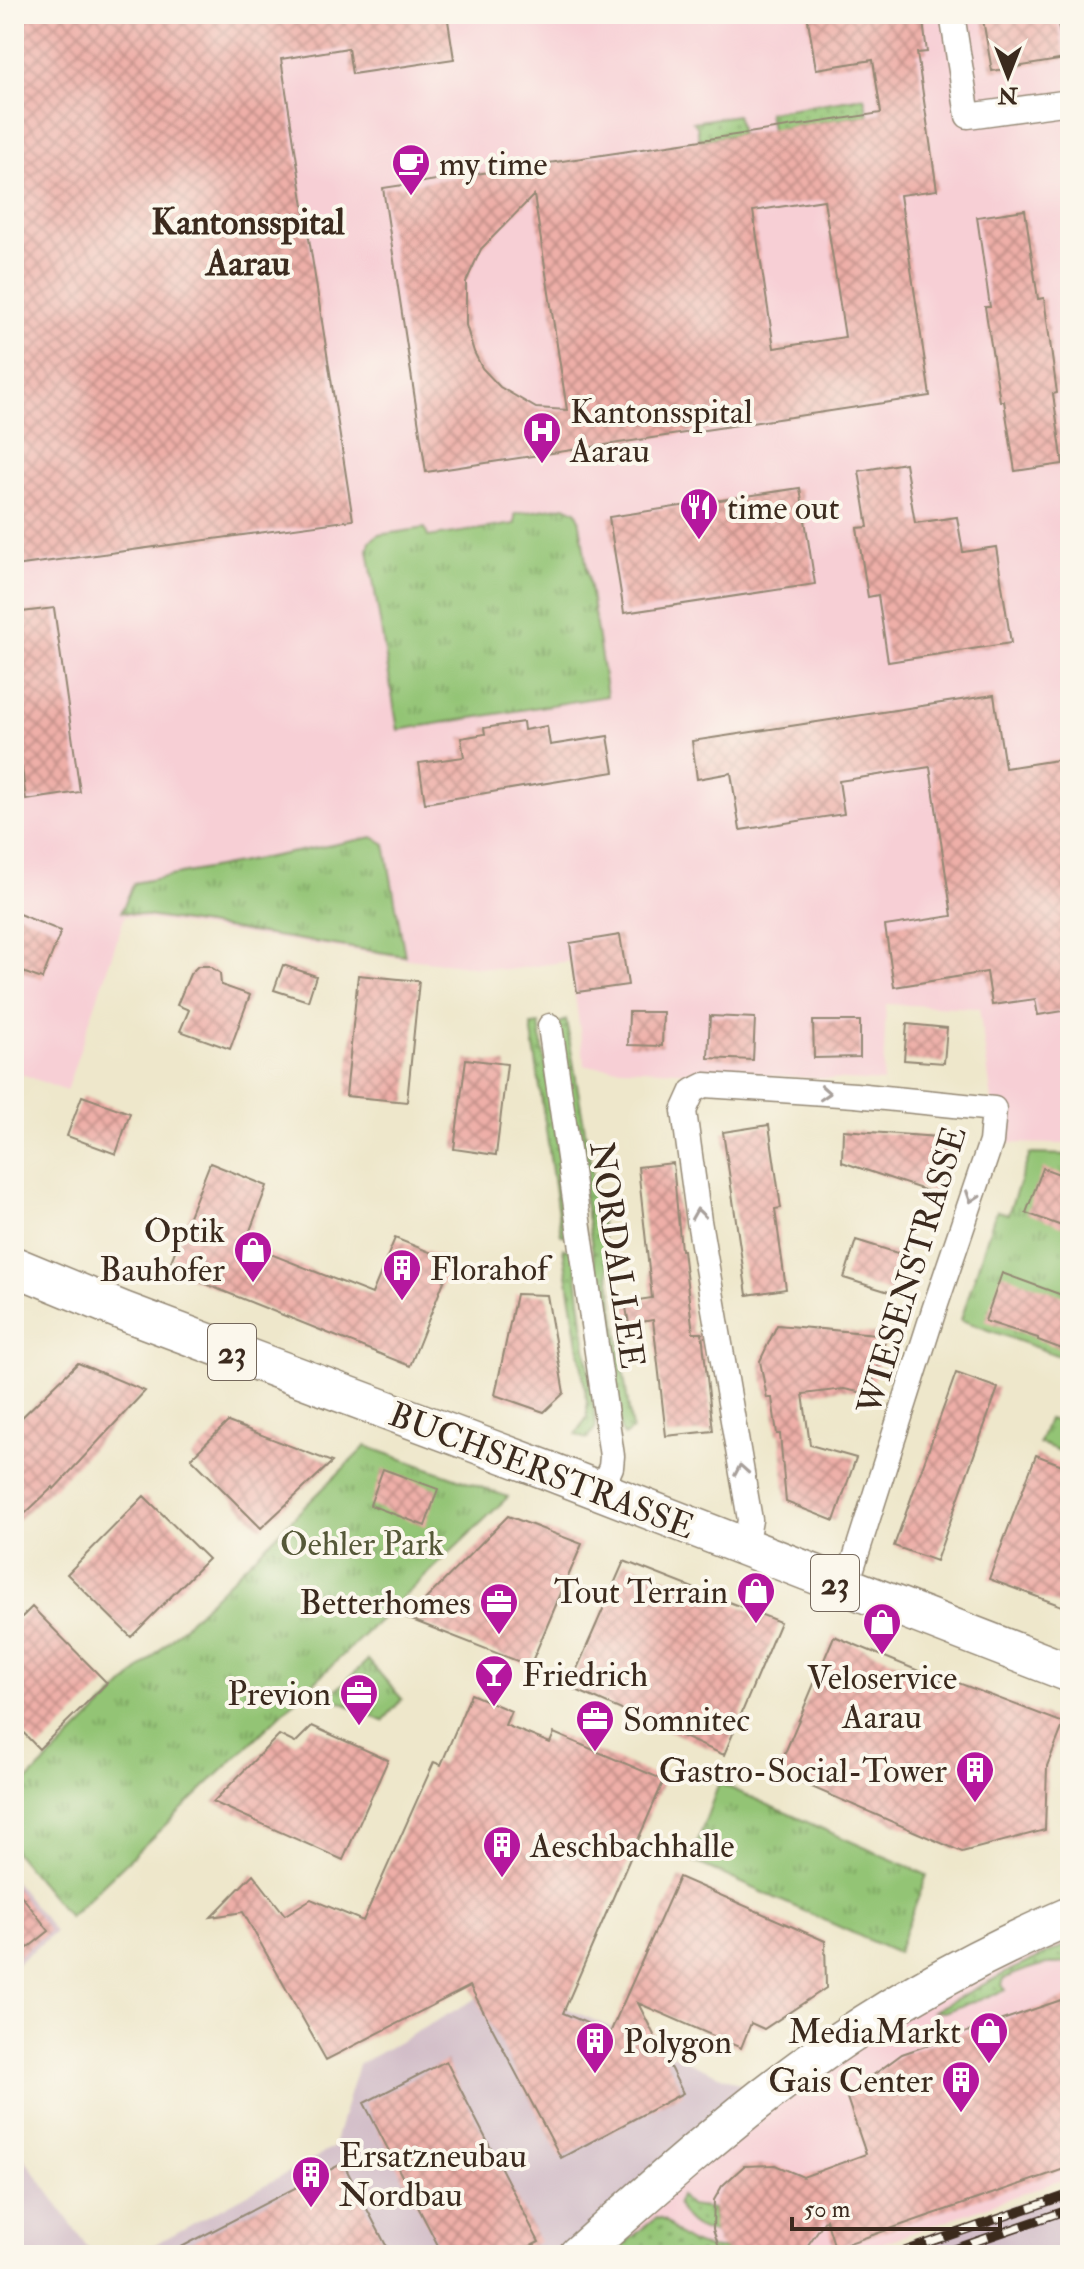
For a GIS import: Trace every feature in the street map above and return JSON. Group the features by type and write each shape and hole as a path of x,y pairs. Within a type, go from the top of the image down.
{"main road":[{"name":"BUCHSERSTRASSE","path":"14,1266 123,1311 1070,1673"},
{"path":"578,2255 765,2095 842,2039 935,1983 1070,1916"}],"street":[{"path":"952,14 968,116 1070,102"},
{"name":"NORDALLEE","path":"550,1026 612,1456 611,1467 600,1492"},
{"name":"WIESENSTRASSE","path":"745,1547 750,1520 699,1221 684,1111 693,1091 705,1085 855,1095 994,1109 991,1142 846,1587"}],"shaded area":[{"name":"Kantonsspital Aarau","path":"14,14 1070,14 1070,1144 998,1143 979,1008 886,1004 883,1082 585,1066 570,961 507,970 407,959 125,916 66,1091 14,1071"},
{"path":"14,1880 55,1932 14,1966"},
{"path":"1070,1916 1070,2177 849,2255 578,2255 765,2095"},
{"path":"511,1984 765,2095 578,2255 135,2255 333,2148 358,2065 475,1999"},
{"path":"14,2143 93,2255 14,2255"},
{"path":"1070,2186 1070,2255 867,2255 981,2216"}],"green space":[{"path":"864,97 868,115 771,130 768,112"},
{"path":"737,115 741,134 699,140 697,126 693,122"},
{"path":"565,506 576,511 579,517 607,696 398,730 368,550 370,541 378,535 425,528 428,537 515,524 515,514"},
{"path":"373,837 385,844 405,956 121,912 134,883"},
{"path":"566,1020 606,1253 632,1430 624,1436 557,1024"},
{"path":"539,1024 573,1237 561,1235 531,1025"},
{"path":"1030,1154 1070,1155 1070,1360 961,1320 994,1217 997,1211 1008,1214"},
{"path":"563,1248 574,1250 596,1427 587,1439 576,1435 587,1417 587,1401"},
{"path":"1048,1419 1070,1425 1070,1455 1039,1443"},
{"name":"Oehler Park","path":"366,1446 508,1497 69,1917 14,1851 14,1794"},
{"path":"368,1660 402,1699 383,1721 329,1697"},
{"path":"719,1783 927,1875 897,1953 691,1860"},
{"path":"1070,1943 1070,1962 1045,1964 1027,1970 1004,1979 1002,1985 1006,1990 944,2012 933,2011 1011,1970"},
{"path":"680,2195 689,2206 713,2209 714,2233 701,2230 687,2220 677,2203"},
{"path":"656,2218 665,2221 688,2241 723,2249 730,2255 610,2255"}],"building":[{"path":"14,14 447,14 454,59 352,74 348,48 281,59 353,520 14,566"},
{"path":"807,14 922,14 927,52 917,53 937,190 900,195 930,396 426,472 383,188 881,113 873,60 816,69","holes":["534,195 567,410 536,408 500,387 482,368 466,325 466,282 481,249","824,200 845,337 774,348 753,211"]},
{"path":"982,14 1056,14 1065,59 992,71"},
{"path":"1025,210 1038,299 1044,298 1063,464 1015,471 985,307 990,307 977,217"},
{"path":"905,463 915,523 957,517 963,552 996,547 1011,643 888,662 878,595 868,597 857,528 868,527 859,471"},
{"path":"800,488 815,584 624,613 609,517"},
{"path":"54,608 80,792 26,800 22,768 14,769 14,613"},
{"path":"994,695 1005,768 1070,758 1070,1010 1038,1015 1035,999 992,1005 987,972 894,987 885,926 952,916 930,767 839,781 844,814 740,830 731,773 697,779 692,741"},
{"path":"523,722 524,730 547,726 550,745 608,736 614,772 425,803 419,763 464,757 461,738 485,734 484,728"},
{"path":"14,912 61,931 42,979 14,969"},
{"path":"620,935 628,985 577,992 570,943"},
{"path":"283,965 316,976 308,1001 274,990"},
{"path":"198,966 209,966 220,973 221,985 250,995 230,1049 180,1031 189,1010 177,1005 190,974"},
{"path":"358,975 419,981 407,1102 346,1096"},
{"path":"629,1012 663,1012 662,1046 628,1045"},
{"path":"710,1016 755,1018 753,1060 708,1058"},
{"path":"813,1021 860,1021 860,1057 814,1058"},
{"path":"907,1024 947,1028 944,1063 904,1060"},
{"path":"466,1059 507,1064 496,1155 454,1149"},
{"path":"82,1096 130,1113 116,1154 67,1136"},
{"path":"769,1125 781,1208 775,1209 786,1289 747,1295 723,1132"},
{"path":"843,1130 951,1138 936,1194 842,1162"},
{"path":"210,1163 267,1186 245,1244 372,1294 395,1238 452,1261 410,1366 168,1269"},
{"path":"673,1163 693,1333 702,1333 713,1431 666,1436 653,1320 629,1324 625,1302 652,1298 638,1167"},
{"path":"1043,1168 1070,1178 1070,1229 1026,1213"},
{"path":"856,1240 904,1255 892,1293 844,1278"},
{"path":"1002,1273 1070,1298 1070,1352 985,1321"},
{"path":"516,1294 547,1295 564,1393 544,1412 495,1395"},
{"path":"777,1325 887,1335 869,1394 844,1389 803,1394 810,1445 856,1458 834,1521 786,1502 780,1434 777,1434 772,1398 767,1398 760,1361"},
{"path":"78,1363 145,1391 54,1489 14,1524 14,1425"},
{"path":"956,1373 998,1388 936,1561 894,1546"},
{"path":"228,1422 332,1462 261,1528 191,1458"},
{"path":"1036,1455 1070,1468 1070,1609 989,1579"},
{"path":"383,1469 438,1489 425,1526 370,1505"},
{"path":"144,1496 208,1559 131,1637 67,1574"},
{"path":"508,1516 582,1544 530,1666 407,1618"},
{"path":"624,1561 780,1622 724,1755 569,1687"},
{"path":"32,1607 107,1683 39,1749 14,1723 14,1625"},
{"path":"834,1636 955,1686 956,1682 1064,1723 1047,1766 1045,1830 962,1852 777,1772"},
{"path":"471,1694 511,1711 505,1725 550,1743 554,1733 664,1780 563,2013 610,2033 679,1877 825,1941 826,1988 764,2029 751,2023 741,2048 638,2003 683,2093 561,2158 470,1986 326,2060 243,1912 211,1917 253,1874 285,1915 311,1899 363,1921 434,1762 441,1765"},
{"path":"312,1726 388,1760 343,1860 213,1802 279,1735 295,1743"},
{"path":"14,1886 49,1931 14,1959"},
{"name":"Gais Center","path":"1070,1997 1070,2167 835,2248 826,2219 801,2255 730,2255 718,2244 713,2229 714,2200 722,2186 744,2166 775,2165 803,2177 866,2154 846,2095 902,2054"},
{"path":"446,2061 539,2242 513,2255 443,2255 364,2103"},
{"name":"Ersatzneubau Nordbau","path":"343,2163 391,2255 166,2255"}],"railway":[{"path":"893,2255 1070,2194"},
{"path":"937,2255 1070,2209"}],"place":[{"name":"my time","path":"411,197"},
{"name":"Kantonsspital Aarau","path":"542,465"},
{"name":"time out","path":"699,541"},
{"name":"Optik Bauhofer","path":"253,1284"},
{"name":"Florahof","path":"402,1302"},
{"name":"Tout Terrain","path":"756,1625"},
{"name":"Betterhomes","path":"499,1636"},
{"name":"Veloservice Aarau","path":"882,1656"},
{"name":"Friedrich","path":"494,1708"},
{"name":"Previon","path":"359,1727"},
{"name":"Somnitec","path":"595,1753"},
{"name":"Gastro-Social-Tower","path":"975,1804"},
{"name":"Aeschbachhalle","path":"502,1879"},
{"name":"MediaMarkt","path":"989,2065"},
{"name":"Polygon","path":"595,2075"},
{"name":"Gais Center","path":"961,2114"},
{"name":"Ersatzneubau Nordbau","path":"311,2209"}],"district":[{"name":"Kantonsspital Aarau","path":"248,242"}]}
